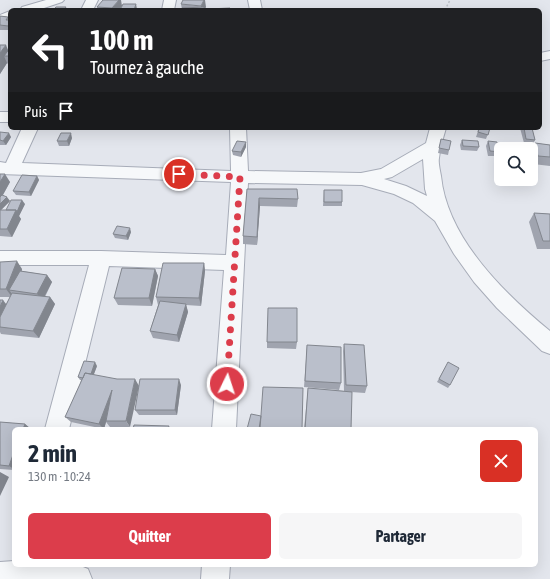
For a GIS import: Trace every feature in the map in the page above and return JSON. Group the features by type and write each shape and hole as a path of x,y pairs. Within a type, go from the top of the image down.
{"street":[{"path":"32,8 58,0"},
{"path":"29,130 6,168 240,177 361,179 386,173 432,147"},
{"path":"224,427 240,177 238,130"},
{"path":"437,130 432,147 432,179 443,217 467,259 483,281 504,303 550,344"},
{"path":"361,179 400,190 419,198 443,217"},
{"path":"0,258 101,258 234,263"},
{"path":"58,427 101,258"},
{"path":"215,579 216,567"},
{"path":"13,572 78,579"}],"building":[{"path":"103,0 119,0 112,8 97,7"},
{"path":"183,0 204,0 201,6 181,4"},
{"path":"123,4 136,4 135,8 121,8"},
{"path":"56,7 66,7 65,8 55,8"},
{"path":"204,7 204,8 182,8"},
{"path":"0,16 8,17 6,20 8,20 8,26 0,25"},
{"path":"0,45 6,45 0,53"},
{"path":"8,51 8,56 4,56"},
{"path":"478,130 489,130 488,135 478,132"},
{"path":"524,130 532,130 535,140 526,139"},
{"path":"0,132 9,133 3,141 0,140"},
{"path":"61,133 71,133 67,141 57,141"},
{"path":"441,139 451,141 449,150 439,148"},
{"path":"462,140 478,141 479,147 463,146"},
{"path":"237,141 246,142 241,152 232,151"},
{"path":"488,141 497,142 494,142 494,151 490,151"},
{"path":"538,143 550,145 550,157 538,156"},
{"path":"0,174 5,174 0,182"},
{"path":"22,175 37,176 29,192 13,191"},
{"path":"247,189 297,189 298,199 259,198 257,237 243,236"},
{"path":"324,190 342,190 342,202 324,202"},
{"path":"2,195 7,197 0,204 0,197"},
{"path":"11,200 22,200 17,212 16,210 6,210"},
{"path":"0,210 16,210 7,229 0,229"},
{"path":"534,213 550,214 550,241 543,241"},
{"path":"117,226 130,228 126,236 113,234"},
{"path":"17,261 6,289 0,289 0,262"},
{"path":"163,263 204,263 199,298 156,297"},
{"path":"122,268 155,269 149,298 114,298"},
{"path":"20,271 47,275 37,294 9,290"},
{"path":"12,293 50,297 33,331 0,327 0,317"},
{"path":"0,300 3,300 0,307"},
{"path":"160,301 186,304 177,335 150,331"},
{"path":"268,308 297,308 297,342 267,342"},
{"path":"344,344 364,345 367,386 346,385"},
{"path":"307,345 341,347 341,383 305,381"},
{"path":"84,361 95,362 91,374 85,373 83,378 78,377"},
{"path":"448,362 459,368 450,385 439,379"},
{"path":"85,373 117,379 135,379 126,421 106,421 112,390 99,424 65,417"},
{"path":"140,379 179,379 175,410 135,410"},
{"path":"263,387 303,388 302,427 260,427"},
{"path":"308,388 352,392 351,427 305,427"},
{"path":"251,414 261,416 259,427 248,427"},
{"path":"0,422 25,424 24,427 12,427 12,458 9,466 0,465"},
{"path":"134,425 169,426 169,427 134,427"}],"route":[{"path":"179,174 240,177 227,384"}]}
